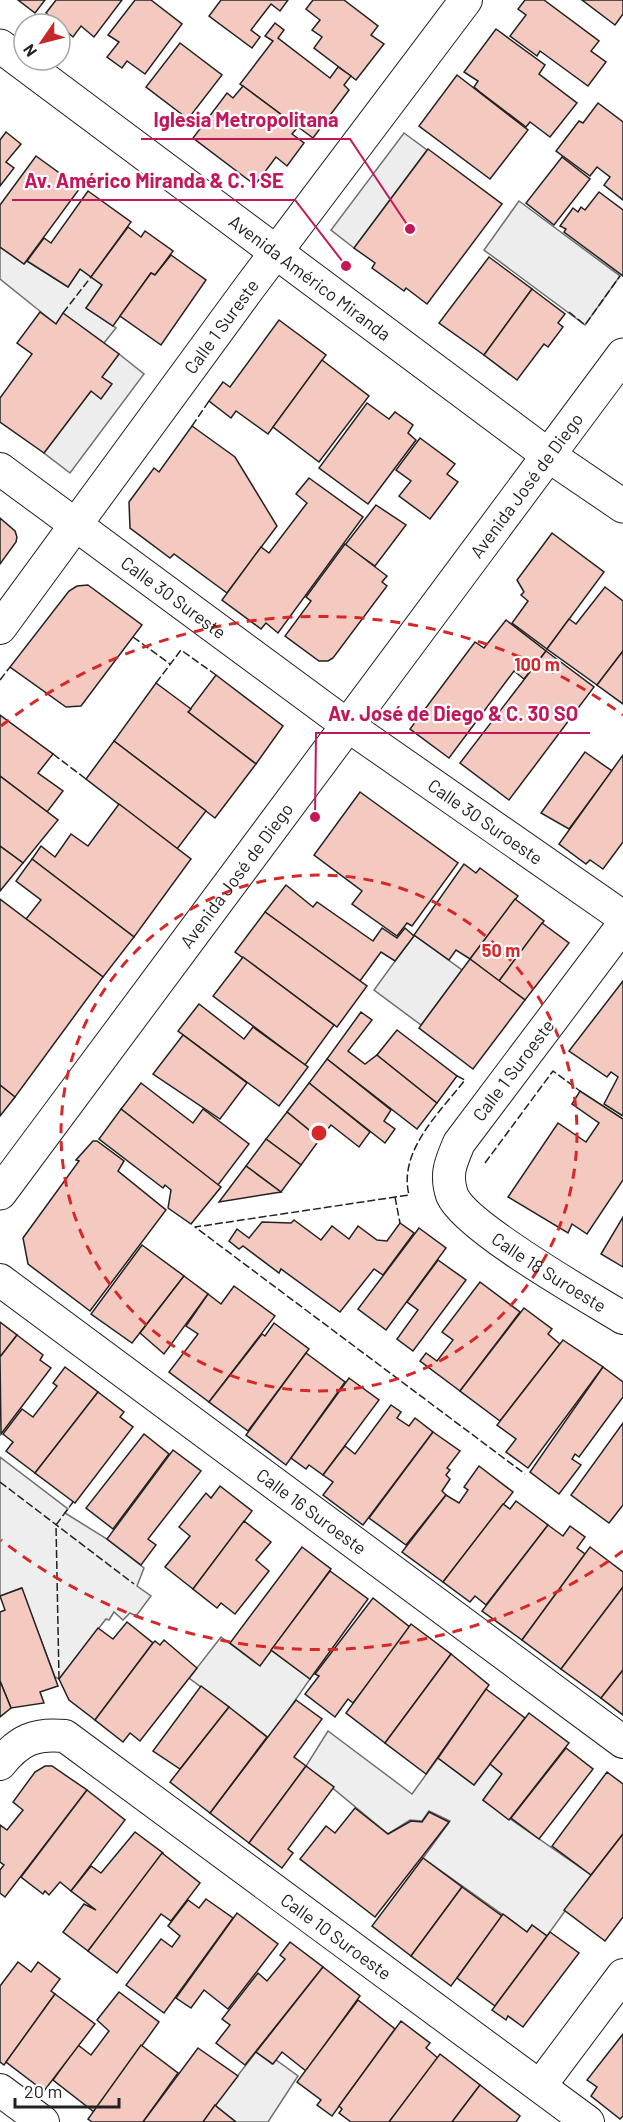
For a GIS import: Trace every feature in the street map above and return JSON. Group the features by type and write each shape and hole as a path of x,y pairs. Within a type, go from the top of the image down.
{"main road":[{"name":"Avenida Américo Miranda","path":"0,46 548,455 623,506"},
{"name":"Avenida José de Diego","path":"0,1192 623,355"}],"street":[{"name":"Calle 1 Sureste","path":"0,628 276,251 452,5"},
{"name":"Calle 30 Sureste","path":"0,469 347,725"},
{"name":"Calle 30 Suroeste","path":"347,725 623,917"},
{"name":"Calle 1 Suroeste","path":"476,1222 453,1197 447,1170 459,1143 623,925"},
{"name":"Calle 18 Suroeste","path":"476,1222 515,1251 623,1318"},
{"name":"Calle 16 Suroeste","path":"0,1280 623,1742"},
{"name":"Calle 10 Suroeste","path":"0,1764 18,1744 39,1735 65,1736 86,1749 588,2122"},
{"path":"540,2086 623,1975"},
{"path":"0,2090 43,2122"}],"shaded area":[{"path":"404,133 427,150 354,248 331,230"},
{"path":"519,201 620,276 585,325 484,250"},
{"path":"0,247 24,264 27,261 68,287 80,269 102,285 86,308 116,328 104,343 63,314 56,324 0,279"},
{"path":"119,354 144,374 70,473 44,453"},
{"path":"414,935 462,970 421,1025 374,990"},
{"path":"0,1457 68,1509 65,1513 107,1539 144,1568 137,1586 151,1596 136,1616 130,1613 123,1620 114,1612 59,1679 55,1677 21,1588 0,1596"},
{"path":"221,1637 259,1665 271,1650 310,1679 269,1738 189,1678"},
{"path":"328,1731 412,1794 438,1758 474,1785 490,1764 502,1774 483,1800 591,1875 547,1936 532,1925 527,1932 423,1858 450,1821 429,1811 422,1821 410,1820 388,1834 306,1766"},
{"path":"256,2052 272,2064 276,2060 298,2076 268,2122 236,2122 215,2105"}],"building":[{"path":"18,0 45,0 34,12"},
{"path":"56,0 122,0 94,37 81,26 72,36 72,12 47,12"},
{"path":"135,0 151,0 182,24 145,74 127,61 122,68 107,57 119,42 108,35"},
{"path":"221,0 288,0 280,11 271,4 251,30 260,37 252,48 209,16"},
{"path":"313,0 344,0 378,26 371,35 384,44 356,80 314,48 322,37 312,30 320,20 306,9"},
{"path":"525,0 544,0 599,41 591,51 606,62 588,86 540,51 537,56 510,36 526,15 518,9"},
{"path":"582,0 623,0 623,14 615,25"},
{"path":"275,23 284,30 278,38 330,78 338,67 351,76 344,85 349,90 313,138 240,84 273,41 265,36"},
{"path":"496,29 545,65 539,74 577,103 550,137 530,122 526,127 474,87 478,81 464,72"},
{"path":"180,43 222,75 188,119 146,87"},
{"path":"457,75 528,130 490,179 419,126"},
{"path":"243,86 298,127 292,134 304,143 287,166 276,157 255,185 193,138 227,93 233,98"},
{"path":"598,103 623,122 623,200 604,185 610,177 597,167 590,176 556,151 579,121 583,123"},
{"path":"6,132 21,144 6,162 14,168 0,186 0,140"},
{"path":"428,149 502,204 427,304 406,288 404,291 372,268 375,263 354,248"},
{"path":"36,156 80,188 24,264 0,247 0,205"},
{"path":"562,157 590,179 554,225 526,203"},
{"path":"88,191 131,222 91,277 80,269 68,287 27,261 44,238 51,243"},
{"path":"599,192 623,210 623,276 564,232 566,229 560,226 573,208 578,212 581,207 585,210"},
{"path":"128,227 141,237 145,231 173,251 155,275 151,273 113,326 86,308 102,285 91,277"},
{"path":"171,255 206,280 161,345 120,316 151,273 155,275"},
{"path":"489,257 532,289 484,355 439,323"},
{"path":"532,289 565,314 558,323 563,327 548,347 544,344 517,380 484,355"},
{"path":"40,312 56,324 63,313 119,354 102,377 112,384 101,399 91,391 44,453 0,422 0,398 32,354 17,343"},
{"path":"279,320 326,355 268,434 236,411 231,418 209,401 223,382 230,387"},
{"path":"322,360 369,396 319,462 273,427"},
{"path":"367,403 389,419 395,412 413,425 408,433 416,440 368,504 319,468"},
{"path":"192,426 235,457 277,526 227,593 174,554 170,558 130,528 129,502 154,468 159,472"},
{"path":"420,438 455,464 447,474 458,482 430,519 399,496 411,481 396,470"},
{"path":"309,478 363,517 278,633 266,623 261,629 222,600 261,547 269,553 307,503 296,494"},
{"path":"376,505 406,525 375,566 345,545"},
{"path":"0,518 15,531 17,537 16,542 0,564"},
{"path":"552,533 604,572 547,649 512,623 528,601 521,595 524,592 517,580"},
{"path":"345,544 387,576 382,582 387,586 333,658 328,661 319,661 285,636 311,601 306,597"},
{"path":"88,585 142,625 81,706 66,707 10,667 69,591 77,586"},
{"path":"605,587 623,601 623,651 597,685 547,649 569,619 576,624"},
{"path":"506,620 546,651 524,679 514,671 449,758 410,729 475,642 484,648"},
{"path":"546,651 594,687 509,800 460,763"},
{"path":"623,651 623,704 597,685"},
{"path":"216,675 283,726 256,764 188,712"},
{"path":"156,683 191,709 188,712 256,764 215,818 114,741"},
{"path":"0,715 53,754 38,773 63,791 47,812 0,776"},
{"path":"114,741 206,811 177,849 86,779"},
{"path":"585,752 612,771 569,829 541,813"},
{"path":"623,755 623,842 603,869 590,860 586,864 559,844"},
{"path":"0,776 58,820 23,863 0,846"},
{"path":"360,792 458,863 412,926 407,923 397,936 352,904 362,891 314,855"},
{"path":"119,804 191,859 134,937 32,859 41,846 55,857 71,834 88,846"},
{"path":"0,846 23,863 0,891"},
{"path":"32,859 134,937 103,977 26,919 41,900 16,881"},
{"path":"464,864 476,873 480,868 518,896 470,959 456,950 449,960 414,935"},
{"path":"286,885 313,907 317,902 373,941 382,928 397,938 405,928 414,936 395,961 381,952 360,981 265,912"},
{"path":"0,899 103,977 15,1097 0,1085"},
{"path":"515,899 544,921 499,981 470,959"},
{"path":"265,912 367,986 337,1027 235,952"},
{"path":"542,923 569,943 525,1000 499,981"},
{"path":"243,957 334,1025 305,1065 213,996"},
{"path":"470,959 525,1000 473,1069 419,1028"},
{"path":"623,981 623,1116 604,1104 618,1077 611,1072 607,1077 569,1051"},
{"path":"199,1004 244,1039 253,1027 308,1067 279,1106 178,1031"},
{"path":"361,1012 372,1020 348,1051 365,1064 377,1055 437,1103 417,1129 327,1059"},
{"path":"397,1030 457,1076 437,1103 377,1055"},
{"path":"183,1035 247,1083 220,1119 153,1074"},
{"path":"327,1059 391,1110 384,1121 395,1129 385,1143 309,1083"},
{"path":"141,1083 193,1123 203,1109 249,1144 218,1185 121,1109"},
{"path":"309,1083 370,1132 359,1147 331,1125 320,1139 287,1112"},
{"path":"0,1085 15,1097 0,1116"},
{"path":"580,1091 623,1119 623,1180 587,1234 572,1224 568,1233 508,1197 558,1123 586,1142 599,1123 572,1104"},
{"path":"121,1109 221,1187 191,1224 168,1208 171,1190 165,1185 163,1188 99,1139"},
{"path":"287,1112 320,1139 301,1165 266,1139"},
{"path":"266,1139 301,1165 281,1192 246,1166"},
{"path":"93,1141 97,1141 124,1161 118,1171 166,1210 90,1311 28,1264 23,1238 79,1161 76,1160"},
{"path":"246,1166 281,1192 219,1202"},
{"path":"623,1217 623,1267 601,1254"},
{"path":"294,1220 321,1240 332,1226 349,1239 358,1226 377,1240 387,1241 400,1223 414,1233 383,1275 374,1269 340,1312 281,1269 279,1273 243,1246 239,1249 229,1241 237,1229 249,1238 262,1222 291,1223"},
{"path":"419,1228 446,1248 386,1330 358,1309"},
{"path":"142,1245 184,1276 132,1343 91,1314"},
{"path":"438,1260 466,1280 413,1351 397,1339 418,1310 407,1302"},
{"path":"184,1276 208,1294 164,1354 140,1333"},
{"path":"480,1282 520,1312 460,1391 420,1361 426,1353 437,1361 453,1340 442,1332"},
{"path":"234,1286 275,1316 209,1402 169,1372 198,1334 186,1326 208,1294 221,1304"},
{"path":"524,1308 552,1329 548,1334 560,1344 500,1421 460,1391"},
{"path":"0,1322 17,1335 0,1357"},
{"path":"274,1323 309,1349 248,1431 209,1402 262,1334 265,1336"},
{"path":"17,1335 43,1355 40,1360 51,1368 1,1434 0,1357"},
{"path":"563,1340 603,1367 528,1468 506,1452 516,1439 497,1425"},
{"path":"306,1353 345,1382 286,1465 246,1435"},
{"path":"65,1367 98,1392 35,1473 6,1451 13,1442 3,1434 22,1409 33,1417 57,1386 53,1383"},
{"path":"603,1367 623,1382 623,1397 579,1457 575,1454 572,1459 581,1465 559,1494 530,1472"},
{"path":"349,1378 379,1400 323,1475 309,1465 306,1469 291,1458"},
{"path":"98,1392 124,1412 120,1417 133,1427 75,1503 35,1473"},
{"path":"391,1405 401,1412 397,1418 409,1426 415,1418 433,1432 363,1525 323,1495 333,1482 323,1475 345,1446 355,1454"},
{"path":"623,1423 623,1505 609,1523 571,1495"},
{"path":"433,1432 460,1451 447,1468 450,1470 446,1475 450,1479 442,1491 446,1495 406,1545 369,1518"},
{"path":"144,1434 169,1454 113,1529 86,1508"},
{"path":"173,1450 201,1471 148,1539 156,1545 141,1565 107,1539"},
{"path":"479,1466 513,1492 443,1582 402,1552 446,1495 459,1503 468,1490 464,1487"},
{"path":"220,1486 252,1511 193,1589 165,1567 190,1536 179,1527 206,1493 211,1498"},
{"path":"516,1501 548,1525 486,1605 475,1596 470,1602 443,1582 503,1504 510,1509"},
{"path":"244,1521 271,1542 256,1560 269,1571 235,1614 221,1603 217,1608 193,1589"},
{"path":"548,1525 563,1536 570,1526 585,1537 577,1548 585,1554 522,1640 482,1611"},
{"path":"302,1547 331,1569 260,1666 230,1643"},
{"path":"590,1547 623,1572 623,1587 561,1669 522,1640"},
{"path":"330,1571 368,1599 310,1679 271,1650"},
{"path":"623,1587 623,1670 601,1698 561,1669"},
{"path":"22,1588 58,1686 40,1692 44,1703 11,1708 0,1681 0,1612 5,1610 0,1596"},
{"path":"373,1598 411,1628 353,1703 348,1699 335,1717 305,1694 319,1676 315,1674"},
{"path":"127,1622 153,1643 95,1720 69,1700 59,1679 98,1628 113,1639"},
{"path":"411,1624 451,1654 385,1743 346,1713"},
{"path":"164,1640 197,1668 140,1741 130,1733 123,1742 95,1720 153,1643 155,1641 160,1645"},
{"path":"451,1654 489,1685 426,1774 385,1743"},
{"path":"623,1670 623,1715 601,1698"},
{"path":"0,1681 11,1708 0,1717"},
{"path":"201,1686 229,1707 180,1769 153,1751"},
{"path":"486,1689 525,1718 474,1785 438,1758"},
{"path":"296,1700 322,1719 294,1757 306,1766 249,1843 210,1813"},
{"path":"229,1707 267,1737 210,1813 170,1782"},
{"path":"529,1713 569,1743 509,1820 483,1800 502,1774 490,1764"},
{"path":"566,1748 593,1769 539,1839 511,1818"},
{"path":"45,1766 52,1766 87,1790 5,1897 0,1893 0,1870 4,1865 0,1862 0,1825 7,1830 23,1810 13,1802 35,1772"},
{"path":"306,1766 334,1787 288,1849 293,1853 282,1868 249,1843"},
{"path":"607,1772 623,1784 623,1834 591,1875 552,1846"},
{"path":"87,1790 125,1820 71,1891 60,1882 49,1895 45,1891 43,1894 21,1877"},
{"path":"355,1808 388,1834 411,1821 422,1822 429,1812 449,1822 375,1917 300,1859 326,1826 335,1833"},
{"path":"135,1832 163,1853 88,1951 63,1932 84,1904 96,1910 71,1891 91,1866 101,1873"},
{"path":"623,1834 623,1917 605,1941 564,1910"},
{"path":"162,1853 200,1883 171,1921 161,1914 117,1973 88,1951"},
{"path":"423,1858 462,1887 411,1956 372,1926"},
{"path":"462,1887 502,1916 451,1986 411,1956"},
{"path":"206,1899 233,1918 164,2013 126,1985 161,1939 172,1947 180,1936 168,1926 188,1900 199,1908"},
{"path":"237,1913 278,1944 228,2009 204,1990 191,2008 176,1998"},
{"path":"503,1914 527,1932 532,1925 547,1936 495,2006 457,1978"},
{"path":"550,1932 579,1953 523,2027 508,2016 506,2020 492,2010"},
{"path":"290,1942 323,1967 245,2065 216,2043 230,2025 222,2019 258,1973 267,1981 285,1959 280,1955"},
{"path":"18,1962 31,1972 38,1962 60,1979 51,1991 55,1994 4,2065 0,2062 0,1986"},
{"path":"323,1967 360,1996 306,2071 282,2052 273,2064 256,2052"},
{"path":"119,1992 159,2022 94,2112 53,2080 78,2045 91,2055 109,2031 97,2020"},
{"path":"55,1994 95,2024 44,2091 6,2062"},
{"path":"358,2000 395,2029 332,2116 317,2105 321,2100 297,2082"},
{"path":"401,2021 430,2043 426,2048 438,2058 389,2122 351,2122 339,2113 342,2109 339,2106"},
{"path":"623,2034 623,2116 620,2119 591,2096 597,2087 587,2080"},
{"path":"141,2045 178,2073 143,2122 92,2122 88,2119"},
{"path":"198,2048 238,2076 203,2122 143,2122"},
{"path":"440,2054 480,2085 452,2122 389,2122"},
{"path":"480,2085 520,2116 516,2122 452,2122"},
{"path":"215,2105 217,2107 236,2122 203,2122"}],"fence":[{"path":"569,312 585,325 620,276"},
{"path":"63,313 91,277"},
{"path":"192,426 209,401"},
{"path":"133,637 170,664"},
{"path":"156,683 181,650 216,675"},
{"path":"0,680 10,667"},
{"path":"53,754 86,779"},
{"path":"485,1163 553,1071 580,1091"},
{"path":"457,1076 465,1080 433,1119 415,1148 407,1179 409,1195 195,1227 525,1474"},
{"path":"395,1197 400,1223"},
{"path":"0,1482 134,1584"},
{"path":"59,1679 56,1525 73,1502"}],"place":[{"name":"Iglesia Metropolitana","path":"410,229"},
{"name":"Av. Américo Miranda & C. 1 SE","path":"346,266"},
{"name":"Av. José de Diego & C. 30 SO","path":"315,817"}]}
